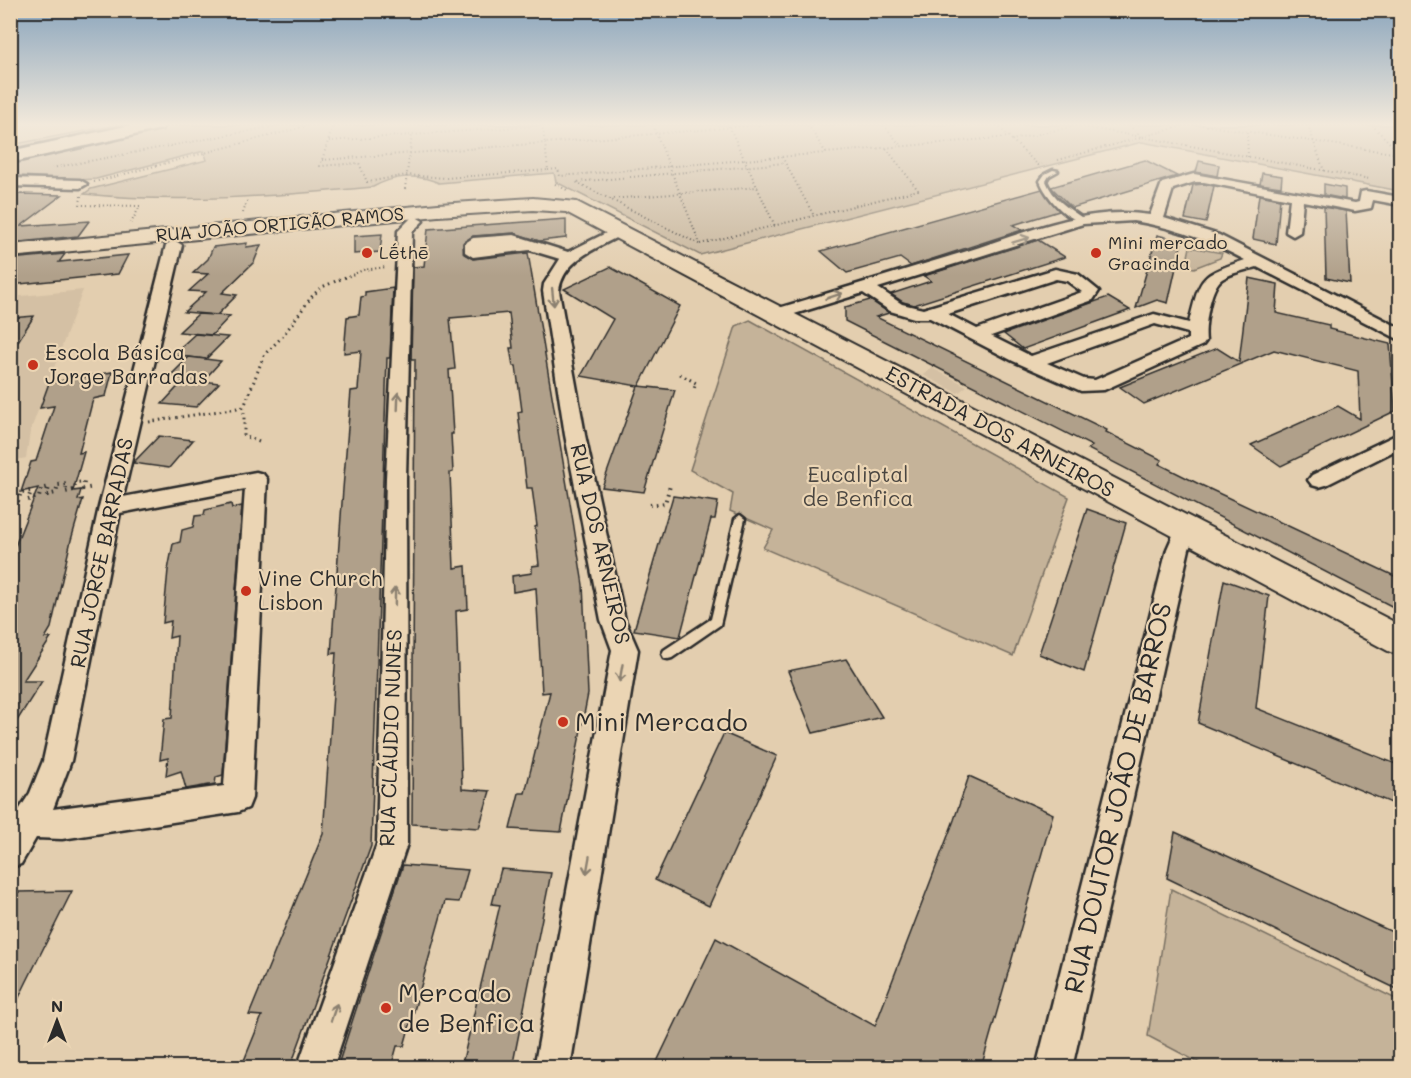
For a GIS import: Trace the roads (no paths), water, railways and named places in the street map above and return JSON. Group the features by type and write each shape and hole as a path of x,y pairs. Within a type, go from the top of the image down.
{"street":[{"path":"1155,220 1167,186 1204,177 1355,207 1366,205 1366,195 1401,201"},
{"path":"14,182 80,184"},
{"path":"1293,232 1297,196"},
{"name":"RUA JOÃO ORTIGÃO RAMOS","path":"10,260 175,240 422,216 546,210 601,222"},
{"name":"RUA CLÁUDIO NUNES","path":"315,1068 392,844 396,478 402,268 405,231 422,216"},
{"path":"778,314 1082,220 1133,217 1155,220 1214,238 1401,335"},
{"name":"RUA DOS ARNEIROS","path":"552,1068 625,650 614,620 582,470 551,291 552,284 569,257 601,222"},
{"name":"ESTRADA DOS ARNEIROS","path":"601,222 1401,641"},
{"name":"RUA JOÃO ORTIGÃO RAMOS","path":"10,251 175,240"},
{"name":"RUA JORGE BARRADAS","path":"10,853 30,823 50,782 57,761 110,507 175,240"},
{"path":"526,246 569,257"},
{"path":"933,313 1081,385 1097,386 1197,341 1196,330 1207,284 1217,275 1258,261"},
{"path":"864,286 901,311 917,314 933,313 1055,274 1072,277 1091,291 1087,297 976,335"},
{"path":"1031,362 1154,319 1196,330"},
{"path":"1319,480 1401,440"},
{"path":"30,823 62,824 238,798 256,479 110,507"},
{"name":"RUA DOUTOR JOÃO DE BARROS","path":"1054,1068 1178,549 1186,530"}],"lane":[{"path":"1047,175 1043,181 1046,192 1054,201 1082,220"},
{"path":"668,654 716,622 740,519"}],"place":[{"name":"Lḗthē","path":"367,253"},
{"name":"Mini mercado Gracinda","path":"1096,253"},
{"name":"Escola Básica Jorge Barradas","path":"33,365"},
{"name":"Vine Church Lisbon","path":"246,591"},
{"name":"Mini Mercado","path":"563,722"},
{"name":"Mercado de Benfica","path":"386,1008"}],"park label":[{"name":"Eucaliptal de Benfica","path":"858,487"}]}
